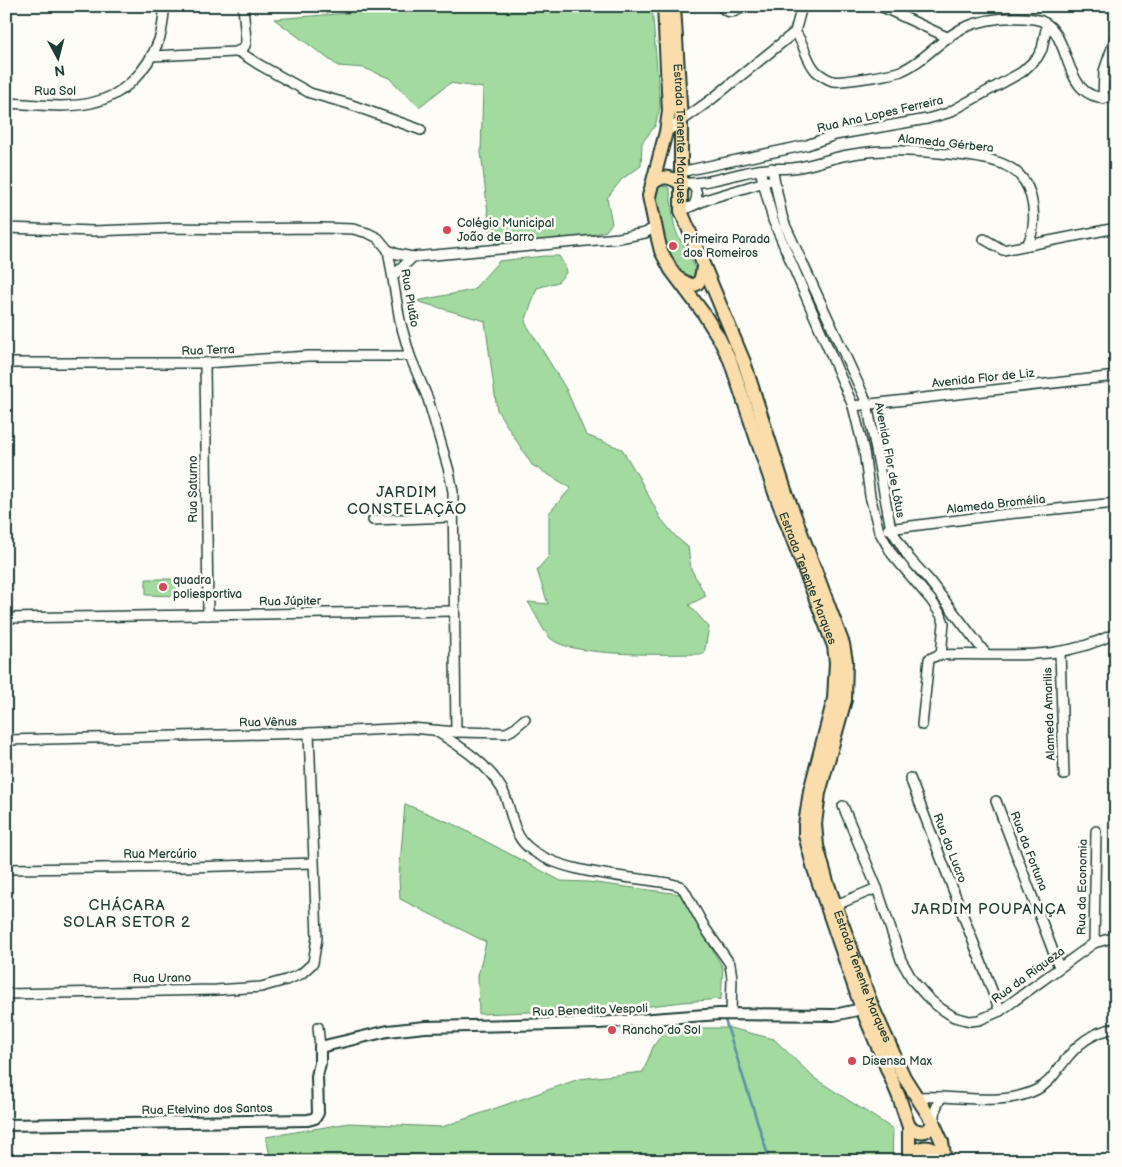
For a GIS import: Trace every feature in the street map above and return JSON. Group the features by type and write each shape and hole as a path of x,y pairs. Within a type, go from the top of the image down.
{"main road":[{"name":"Estrada Tenente Marques","path":"664,6 668,110 666,132 650,196 655,227 666,261 719,338 730,360 775,493 834,646 836,662 834,699 810,791 805,825 806,835 814,869 862,1009 904,1110 909,1127 909,1157"},
{"name":"Estrada Tenente Marques","path":"674,6 684,180 681,211 744,362 785,490 843,644 846,661 845,700 820,793 815,824 818,853 872,1006 904,1077 934,1124 942,1142 945,1161"},
{"path":"652,184 657,179 663,177 684,180"},
{"path":"678,278 692,285 697,284 701,280 704,267"},
{"path":"904,1110 917,1097"},
{"path":"909,1127 917,1132 924,1132 928,1131 934,1124"},
{"path":"909,1157 915,1150 928,1147 935,1149 945,1161"}],"street":[{"name":"Rua Sol","path":"6,103 70,105 90,103 104,100 127,87 140,74 160,39 165,6"},
{"path":"152,56 238,51 244,48 246,45 243,6"},
{"path":"721,6 730,12 746,6"},
{"path":"666,132 712,99 795,32 802,6"},
{"path":"880,6 949,38"},
{"path":"795,32 800,38 816,71 834,82 900,72 962,29 978,23 1012,17 1036,20 1047,24 1056,34 1074,77 1083,90 1103,99 1116,96"},
{"name":"Rua Ana Lopes Ferreira","path":"684,180 835,136 927,119 948,113 1022,72 1042,50 1047,24"},
{"path":"1103,99 1104,72 1116,36"},
{"path":"238,51 310,93 349,104 421,130"},
{"name":"Alameda Gérbera","path":"684,180 772,168 793,168 846,155 885,150 920,151 988,158 1002,162 1015,169 1024,179 1030,192 1034,216 1031,239 1027,245"},
{"name":"Avenida Flor de Lótus","path":"772,168 786,227 867,404 891,529 909,558 928,579 986,654"},
{"name":"Alameda Gérbera","path":"681,211 708,199 763,183 793,168"},
{"name":"Avenida Flor de Lótus","path":"760,170 773,220 781,241 853,406 864,451 870,496 879,531 892,554 931,600 941,615 944,624 942,655"},
{"path":"684,180 695,187 698,195 694,204"},
{"path":"6,228 94,231 173,228 353,229 378,238 388,250 413,257 619,238 645,233 655,227"},
{"path":"984,240 1003,250 1116,228"},
{"path":"619,238 650,239 659,244"},
{"name":"Rua Plutão","path":"388,250 400,321 410,356 428,399 449,471 453,492 456,732"},
{"path":"393,276 413,257"},
{"name":"Rua Terra","path":"6,363 205,363 309,356 410,356"},
{"name":"Rua Saturno","path":"205,363 208,615"},
{"name":"Avenida Flor de Liz","path":"853,406 1116,376"},
{"name":"Alameda Bromélia","path":"879,531 1116,503"},
{"path":"374,520 453,517"},
{"name":"Rua Júpiter","path":"6,618 454,611"},
{"path":"922,725 929,659 942,655 1031,656 1092,645 1116,634"},
{"name":"Alameda Amarilis","path":"1060,652 1064,775"},
{"name":"Rua Vênus","path":"6,740 309,734 411,728 456,732 506,733 525,719"},
{"path":"434,730 472,754 495,779 503,790 520,837 535,852 560,864 581,869 680,886 705,928 730,964 732,978 731,1014"},
{"path":"309,734 313,863"},
{"name":"Rua do Lucro","path":"910,778 1000,1011"},
{"name":"Rua da Fortuna","path":"996,801 1060,967"},
{"name":"Rua da Riqueza","path":"843,806 877,888 901,960 914,981 928,998 954,1017 979,1020 1000,1011 1094,943 1116,937"},
{"name":"Rua da Economia","path":"1094,943 1096,831"},
{"name":"Rua Mercúrio","path":"6,869 189,867 313,863"},
{"name":"Rua Urano","path":"6,994 216,990 261,986 301,974 313,963 317,938 313,863"},
{"path":"836,905 877,888"},
{"name":"Rua Benedito Vespoli","path":"320,1047 388,1031 425,1027 599,1023 731,1014 834,1015 862,1009"},
{"name":"Rua Etelvino dos Santos","path":"6,1125 308,1120 315,1118 318,1113 317,1076 320,1063 318,1027"},
{"path":"917,1097 930,1096 967,1100 1022,1096 1048,1084 1076,1047 1089,1037 1101,1030 1116,1028"},
{"path":"934,1124 936,1108 941,1098"}],"green space":[{"path":"347,6 652,6 660,107 655,126 642,143 641,166 622,179 607,198 612,223 606,231 542,242 502,242 496,244 491,240 481,152 483,88 450,83 419,107 389,78 364,68 338,66 274,19 349,13"},
{"path":"660,186 668,187 670,191 676,231 693,263 695,269 694,281 682,274 674,264 667,248 657,212 657,192"},
{"path":"559,256 565,266 566,273 558,282 537,288 525,322 566,389 586,435 622,449 661,519 676,537 688,547 691,569 706,596 689,605 709,627 704,654 623,654 578,649 561,644 547,635 528,602 548,604 537,570 549,556 549,513 571,488 532,465 497,410 485,321 416,301 473,290 499,261"},
{"name":"quadra poliesportiva","path":"146,579 179,579 180,596 146,595"},
{"path":"405,804 453,824 561,881 588,882 680,894 723,968 721,999 634,1008 479,1014 478,976 486,942 400,899 399,877"},
{"path":"666,1028 730,1028 774,1039 814,1078 893,1129 892,1161 271,1161 266,1137 349,1123 442,1127 579,1079 643,1072 653,1047"}],"waterway":[{"path":"725,1020 767,1152 768,1161"}],"place":[{"name":"Colégio Municipal João de Barro","path":"447,230"},
{"name":"Primeira Parada dos Romeiros","path":"673,246"},
{"name":"quadra poliesportiva","path":"163,587"},
{"name":"Rancho do Sol","path":"612,1030"},
{"name":"Disensa Max","path":"852,1061"}],"district":[{"name":"JARDIM CONSTELAÇÃO","path":"407,500"},
{"name":"JARDIM POUPANÇA","path":"989,909"},
{"name":"CHÁCARA SOLAR SETOR 2","path":"127,914"}]}
